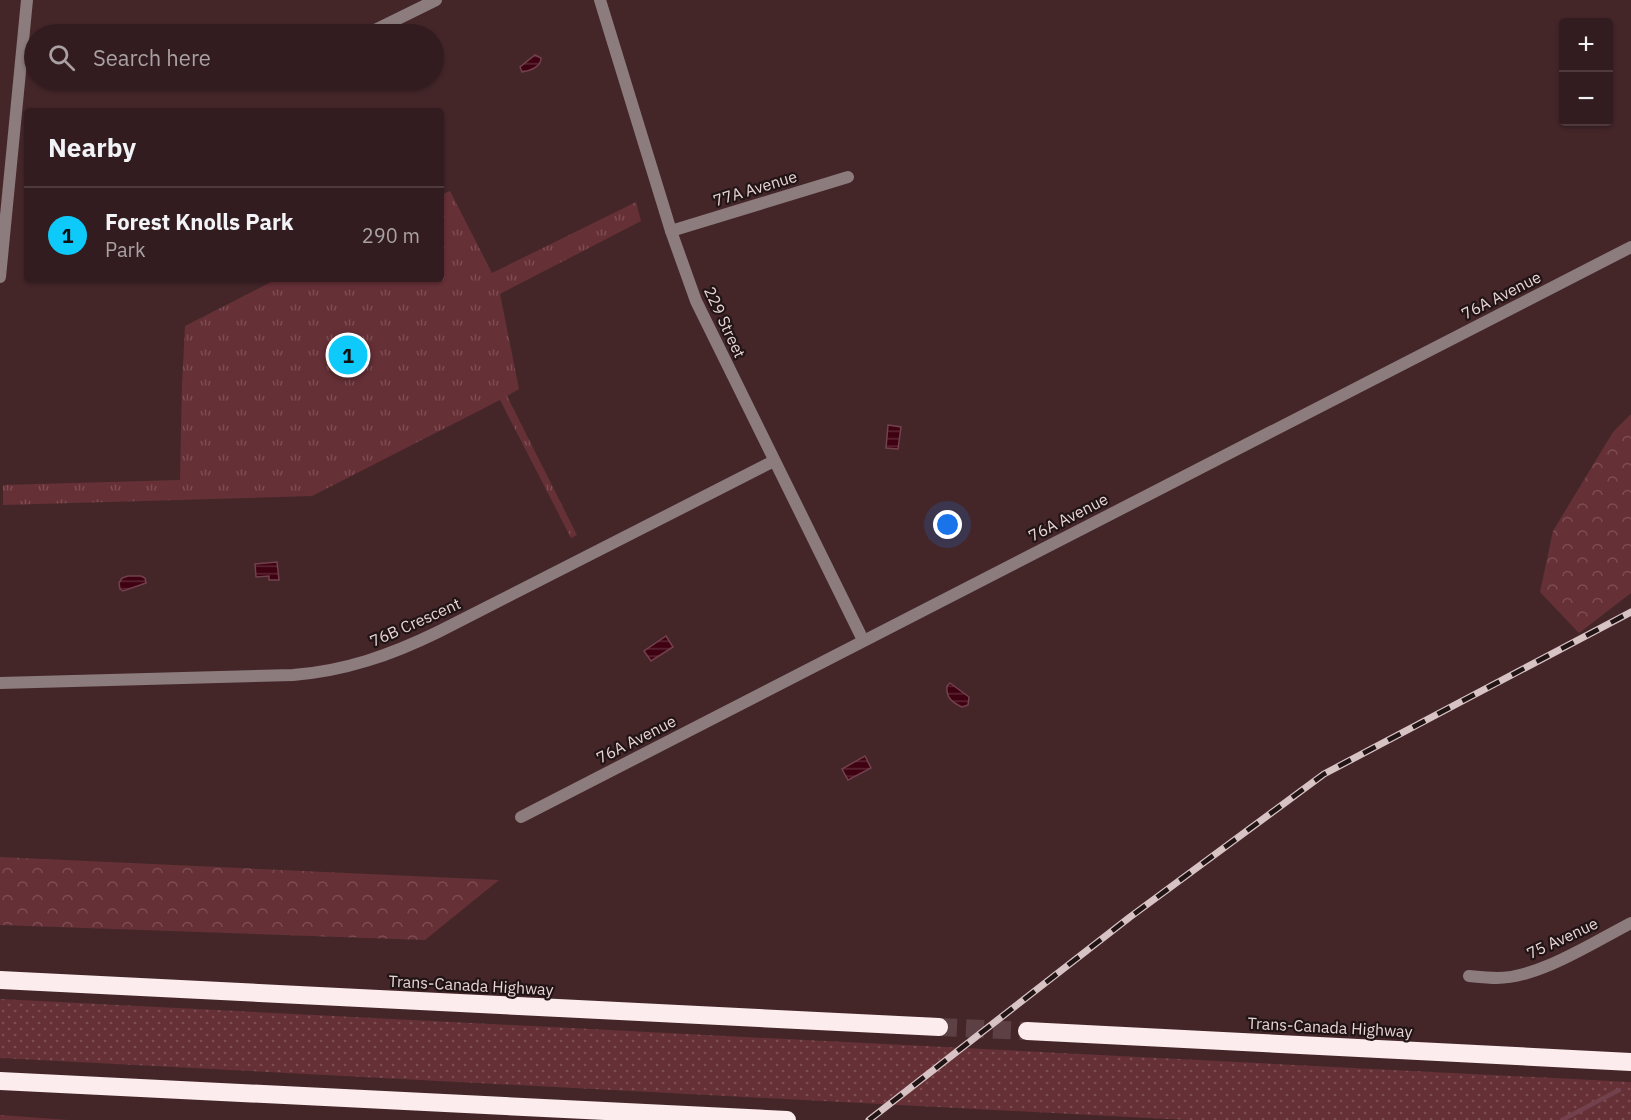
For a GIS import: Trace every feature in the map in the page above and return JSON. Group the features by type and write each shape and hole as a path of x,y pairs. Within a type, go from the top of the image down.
{"highway":[{"name":"Trans-Canada Highway","path":"0,980 939,1027"},
{"name":"Trans-Canada Highway","path":"1027,1031 1631,1062"},
{"path":"1552,1058 1631,1052"},
{"path":"0,1081 787,1120"}],"street":[{"path":"25,24 27,0"},
{"path":"387,24 436,0"},
{"name":"229 Street","path":"600,0 671,231 696,301 863,640"},
{"path":"0,277 24,31"},
{"name":"77A Avenue","path":"671,231 848,177"},
{"name":"76A Avenue","path":"520,817 1631,247"},
{"name":"76B Crescent","path":"0,683 293,675 344,669 409,647 774,461"},
{"name":"75 Avenue","path":"1469,976 1499,978 1520,975 1553,963 1631,923"}],"green space":[{"path":"450,191 492,273 636,202 641,221 500,294 519,389 507,396 577,535 571,538 500,400 312,496 3,505 3,485 180,480 185,326 271,282 444,282 444,194"},
{"path":"1631,414 1631,593 1579,633 1540,592 1553,531 1613,432"},
{"path":"0,857 499,880 425,940 0,925"},
{"path":"0,999 1631,1082 1631,1120 1187,1120 0,1058"},
{"path":"0,1115 68,1120 0,1120"}],"shaded area":[{"path":"535,55 541,58 539,64 532,70 522,72 520,67"},
{"path":"888,425 901,427 898,449 886,448"},
{"path":"277,562 279,580 269,580 269,576 256,577 255,564"},
{"path":"141,576 145,578 146,583 123,591 119,583 122,578"},
{"path":"666,636 673,647 651,661 644,651"},
{"path":"950,683 969,697 968,705 962,707 950,699 947,686"},
{"path":"865,756 871,768 848,780 842,769"}],"waterway":[{"path":"1562,1120 1619,1090"}],"tunnel":[{"path":"939,1027 1027,1031"}],"railway":[{"path":"869,1120 1130,917 1324,774 1631,612"}],"place":[{"name":"Forest Knolls Park","path":"348,355"}]}
